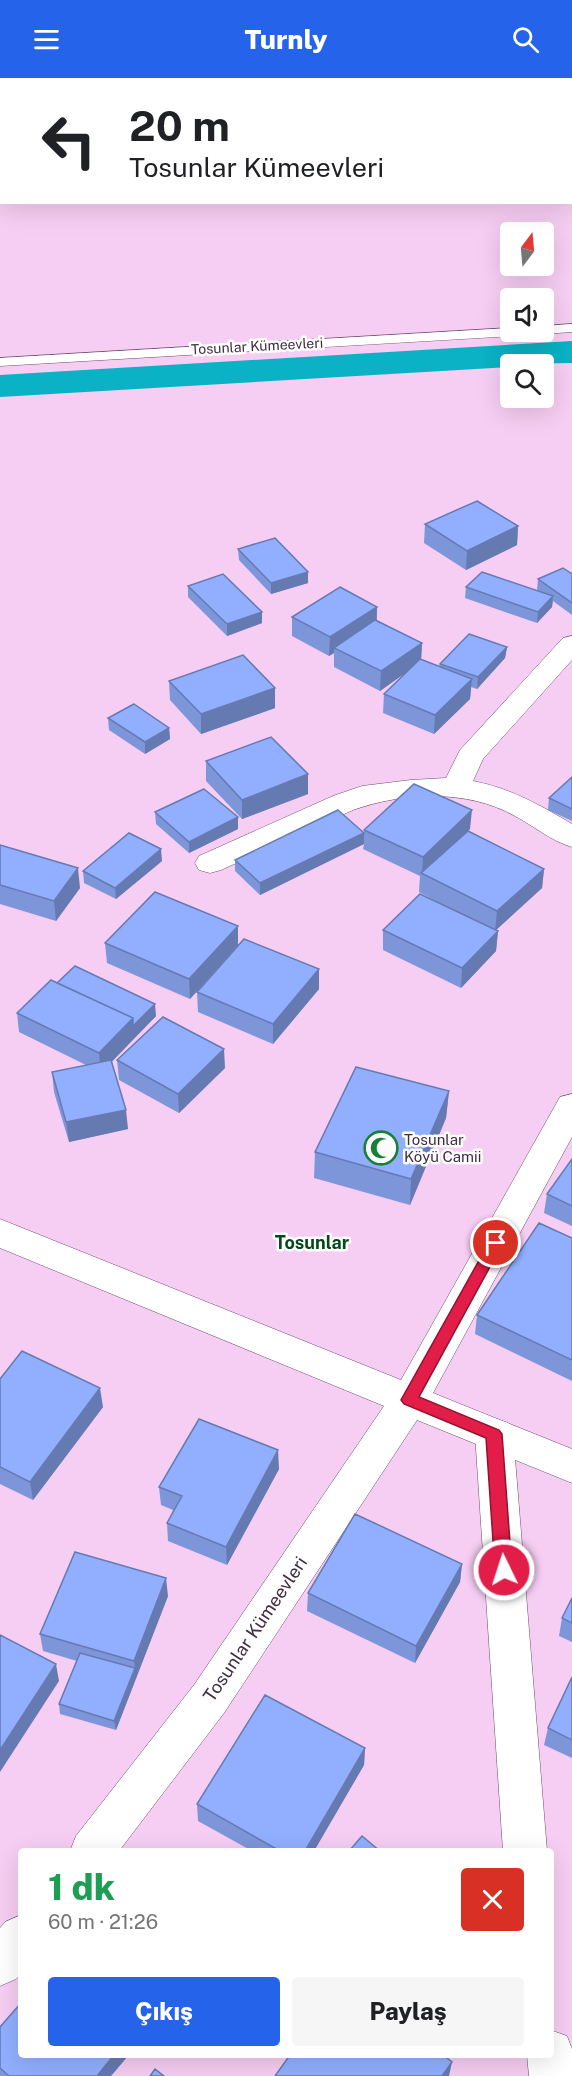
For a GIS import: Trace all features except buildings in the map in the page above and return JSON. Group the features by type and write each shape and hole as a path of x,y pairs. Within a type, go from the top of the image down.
{"street":[{"path":"456,788 470,756 572,644"},
{"path":"210,863 343,802 372,793 456,788 489,793 524,808 572,837"},
{"name":"Tosunlar Kümeevleri","path":"94,1848 209,1699 409,1400 572,1106"},
{"path":"0,1233 572,1466"},
{"path":"494,1434 525,1848"},
{"path":"0,1963 18,1942"},
{"path":"551,2058 553,2076"}],"lane":[{"path":"554,329 572,328"},
{"name":"Tosunlar Kümeevleri","path":"0,362 500,333"}],"waterway":[{"path":"0,386 572,352"}],"place":[{"name":"Tosunlar Köyü Camii","path":"381,1148"}],"district":[{"name":"Tosunlar","path":"312,1242"}],"route":[{"path":"496,1243 409,1400 494,1434 504,1570"}]}
